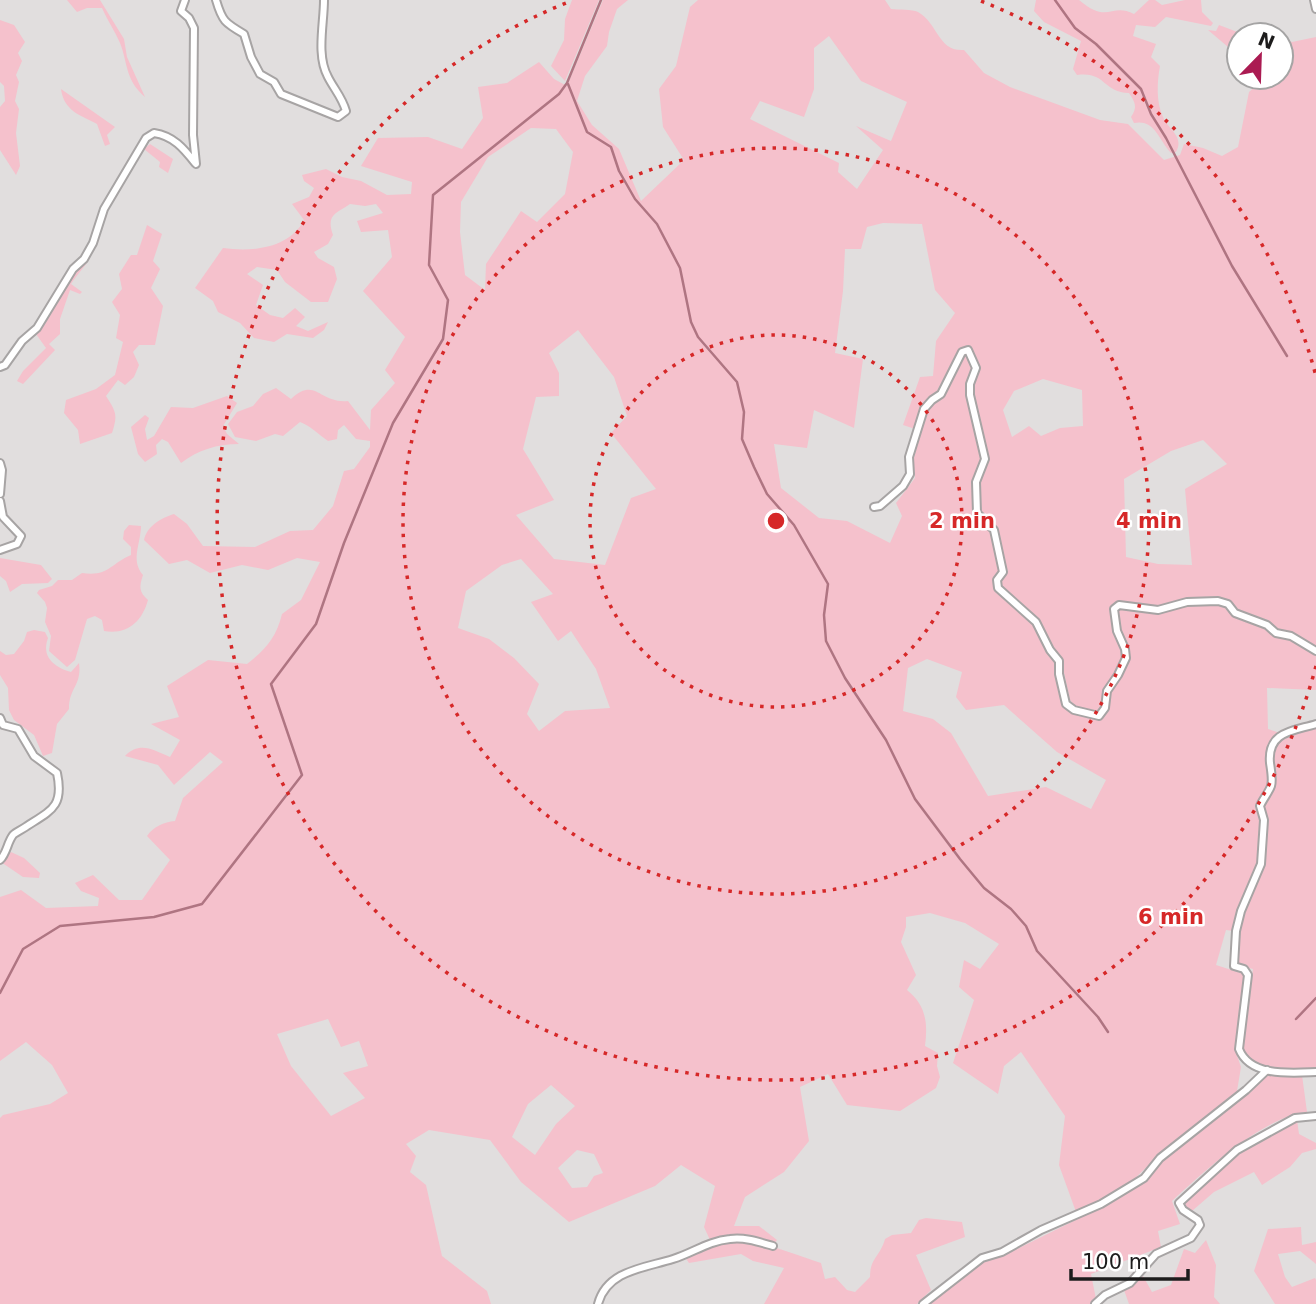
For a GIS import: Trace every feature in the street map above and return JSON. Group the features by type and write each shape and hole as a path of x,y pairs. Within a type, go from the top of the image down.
{"street":[{"path":"0,367 5,365 22,341 37,328 73,269 84,259 93,243 104,209 146,138 154,133 167,135 181,146 196,164 193,135 194,28 189,18 181,12 185,0"},
{"path":"216,0 221,18 244,34 260,74 274,82 281,93 338,117 346,111 344,102 327,76 321,51 324,0"},
{"path":"1314,0 1316,9"},
{"path":"874,507 880,506 903,486 910,474 909,457 924,409 941,394 962,352 968,350 976,368 970,384 970,396 985,459 976,482 977,513 994,530 1003,572 997,580 998,588 1036,622 1050,650 1059,661 1066,704 1074,710 1099,716 1105,708 1107,691 1126,658 1117,631 1114,609 1119,605 1158,610 1187,602 1218,601 1228,604 1235,613 1267,625 1276,633 1291,636 1316,651"},
{"path":"0,463 0,494"},
{"path":"0,501 3,517 21,537 17,544 0,550"},
{"path":"0,718 3,724 18,729 34,756 57,773 60,789 58,801 50,813 13,835 5,855 0,860"},
{"path":"1316,724 1285,733 1276,740 1272,748 1272,785 1260,806 1264,820 1261,864 1241,911 1236,931 1234,966 1244,969 1248,975 1239,1049 1241,1056 1251,1066 1267,1070 1316,1072"},
{"path":"923,1304 982,1258 1002,1252 1041,1230 1101,1204 1144,1178 1160,1158 1246,1090 1267,1070"},
{"path":"1095,1304 1105,1295 1130,1283 1156,1254 1191,1238 1200,1225 1179,1203 1226,1158 1295,1118 1316,1116"},
{"path":"598,1304 601,1294 610,1282 622,1275 647,1264 674,1259 712,1242 743,1239 773,1246"}],"shaded area":[{"path":"67,0 100,0 124,39 127,57 145,97 130,78 120,43 102,8 87,8 77,12"},
{"path":"572,0 599,0 565,81 551,66 564,40 565,19"},
{"path":"603,0 628,0 617,9 607,46 585,76 577,101 592,125 619,149 641,201 684,160 663,127 659,89 676,66 690,7 698,0 885,0 891,9 915,11 925,17 943,42 955,49 964,50 984,73 1010,87 1100,120 1128,124 1164,160 1180,155 1184,144 1222,156 1238,147 1249,92 1295,91 1295,41 1316,37 1316,647 1291,633 1275,630 1268,620 1237,611 1230,601 1202,599 1154,605 1115,602 1110,609 1115,635 1123,654 1120,663 1104,692 1105,701 1099,712 1076,707 1070,700 1061,659 1044,634 1039,619 1015,597 1002,590 1000,582 1008,571 1002,559 997,529 980,511 980,483 986,459 972,394 972,382 978,366 968,347 959,349 937,391 921,409 915,429 903,425 920,377 933,376 936,341 955,313 935,290 922,224 883,223 867,227 861,249 845,249 835,353 863,359 854,428 814,410 807,448 774,444 781,488 819,518 847,521 890,543 902,516 896,503 915,478 913,461 927,410 943,396 967,352 974,368 967,384 972,422 983,460 973,483 975,515 992,532 1000,573 997,591 1034,624 1039,637 1057,663 1066,706 1075,714 1101,718 1108,709 1110,691 1128,657 1119,629 1119,608 1160,613 1188,604 1220,604 1228,606 1235,617 1291,638 1316,653 1316,690 1267,688 1268,729 1280,733 1272,741 1270,784 1261,795 1258,805 1261,821 1259,864 1233,931 1226,930 1216,965 1244,974 1235,1050 1241,1067 1237,1091 1158,1156 1125,1188 1076,1212 1059,1165 1065,1116 1021,1052 1004,1066 998,1094 953,1063 974,1000 959,987 964,960 980,969 999,944 965,923 930,913 906,917 901,942 916,975 907,990 922,1008 926,1030 925,1046 938,1053 940,1077 936,1088 900,1111 847,1105 828,1074 800,1087 809,1141 784,1172 745,1197 734,1226 759,1226 777,1240 774,1244 742,1238 710,1240 704,1227 715,1186 681,1165 655,1186 569,1222 521,1182 490,1140 429,1130 406,1144 416,1156 410,1172 426,1185 442,1256 487,1291 491,1304 0,1304 0,1118 50,1104 68,1093 52,1065 26,1042 0,1061 0,897 21,890 46,908 98,906 99,898 81,891 75,883 93,875 119,900 142,900 170,860 147,836 159,826 175,821 183,798 223,762 210,752 174,785 158,765 125,756 141,748 170,757 180,740 151,724 179,717 167,686 208,660 247,664 269,642 277,630 282,614 301,600 320,562 297,558 268,570 242,565 210,573 187,560 169,564 144,540 146,535 155,523 174,514 187,524 203,546 255,547 290,531 313,530 333,506 344,471 354,469 370,447 370,441 356,439 344,425 338,430 337,439 328,441 300,422 283,436 275,434 256,441 235,437 228,424 237,412 253,406 263,394 276,388 291,399 306,390 312,390 330,399 348,401 370,430 371,410 395,383 385,370 405,337 363,291 392,257 388,230 361,232 357,221 383,213 376,204 350,204 336,213 331,219 333,235 328,244 314,252 318,258 334,267 337,279 328,302 311,302 285,282 277,270 257,267 247,274 263,285 256,305 270,315 283,318 295,308 305,317 296,326 308,331 328,322 324,330 313,338 287,334 274,342 254,338 240,323 218,312 213,301 195,288 223,248 257,249 279,243 297,230 304,220 292,204 309,197 314,188 304,181 302,175 326,169 342,177 361,181 387,195 411,194 412,182 361,166 378,138 428,137 462,149 483,118 478,87 507,83 539,62 554,79 567,86","holes":["829,36 861,81 907,102 891,141 856,126 883,150 857,189 838,172 839,163 750,119 760,101 804,117 814,89 814,48","531,128 556,129 573,152 565,194 537,222 521,211 486,264 485,290 465,275 460,232 461,202 488,157","578,330 614,377 627,416 611,433 656,489 631,498 605,565 554,559 516,515 554,500 523,449 536,397 559,396 559,373 549,353","1043,379 1082,390 1083,426 1060,428 1041,436 1029,426 1012,437 1003,410 1014,391","1203,440 1227,464 1185,489 1192,565 1158,564 1126,557 1124,479 1171,451","521,559 553,594 531,602 558,641 571,631 596,669 610,708 565,711 539,731 527,714 539,684 514,658 489,639 458,628 466,591 502,565","927,659 962,672 956,697 966,710 1004,705 1057,752 1106,780 1091,809 1046,787 988,796 951,733 933,719 903,711 908,668","328,1019 341,1047 359,1041 368,1066 343,1073 365,1098 331,1116 291,1066 277,1034","551,1085 575,1106 556,1124 535,1155 512,1137 528,1104","577,1150 594,1154 603,1173 594,1176 587,1187 572,1188 558,1168"]},
{"path":"1036,0 1079,0 1097,11 1120,10 1134,14 1149,0 1155,0 1162,5 1201,0 1202,12 1213,23 1211,26 1166,17 1155,27 1136,25 1133,36 1156,44 1151,57 1160,66 1159,105 1165,121 1177,137 1176,152 1171,153 1152,127 1134,123 1131,117 1135,105 1129,93 1120,92 1094,76 1077,75 1073,69 1081,41 1044,22 1034,11"},
{"path":"0,20 14,25 25,42 18,53 22,61 16,75 19,82 15,101 19,109 16,133 20,166 16,175 0,150 0,107 5,101 4,86 0,82"},
{"path":"1219,25 1225,27 1225,44 1208,30 1216,31"},
{"path":"61,89 115,127 107,135 110,144 105,146 97,124 69,107"},
{"path":"150,144 173,159 168,173 159,167 160,162 144,149"},
{"path":"147,225 162,234 153,261 160,269 151,288 163,306 155,345 139,345 133,352 139,365 134,377 125,385 118,380 106,396 115,413 112,433 80,444 78,430 64,413 66,400 96,389 115,375 123,342 116,338 120,315 112,302 122,289 119,274 131,255 137,255"},
{"path":"95,244 88,260 71,284 82,292 80,294 70,290 60,319 60,334 49,344 55,350 23,384 17,381 46,348 36,334 45,324 72,273"},
{"path":"227,396 237,403 223,426 227,434 239,444 208,449 181,463 168,442 162,439 156,445 157,454 145,462 138,454 131,427 145,415 149,418 145,429 147,440 154,436 171,407 193,408"},
{"path":"129,525 141,526 137,563 143,575 141,589 148,600 142,615 126,629 112,632 104,631 102,620 95,616 87,619 75,660 67,667 49,651 51,636 45,622 47,608 37,593 58,580 72,580 82,573 103,571 131,555 131,547 123,539 124,531"},
{"path":"0,558 41,565 52,579 48,583 22,584 10,592 6,581 0,576"},
{"path":"27,632 45,632 48,638 46,651 54,664 71,672 79,663 79,677 69,709 57,724 52,753 43,756 34,735 14,720 9,710 8,688 0,675 0,651 6,655 14,654"},
{"path":"1316,726 1316,1069 1274,1068 1253,1062 1242,1048 1253,969 1237,965 1238,930 1264,865 1268,819 1263,804 1274,785 1272,758 1279,741 1287,735"},
{"path":"11,852 24,858 40,873 39,878 23,877 1,862"},
{"path":"1270,1072 1302,1075 1307,1112 1290,1116 1254,1134 1200,1175 1172,1201 1180,1224 1158,1231 1161,1247 1091,1274 1096,1299 1091,1304 926,1304 983,1259 1005,1255 1104,1206 1147,1181 1163,1159 1250,1092"},
{"path":"1297,1120 1299,1134 1316,1143 1316,1149 1302,1153 1290,1167 1262,1185 1254,1172 1214,1192 1192,1211 1185,1208 1184,1202 1238,1151"},
{"path":"926,1218 962,1222 965,1237 916,1255 931,1290 917,1304 764,1304 784,1268 753,1261 741,1254 689,1263 685,1257 715,1244 741,1241 755,1243 821,1263 825,1279 835,1277 847,1290 855,1292 870,1277 872,1266 885,1239 892,1235 911,1233 919,1220"},
{"path":"1301,1227 1302,1245 1316,1242 1316,1264 1300,1251 1278,1254 1285,1277 1292,1287 1315,1278 1316,1304 1275,1304 1254,1271 1268,1229"},
{"path":"1206,1240 1216,1265 1214,1297 1220,1304 1129,1304 1124,1290 1143,1276 1152,1292 1171,1285 1184,1249 1195,1253"}],"waterway":[{"path":"0,993 23,949 60,926 154,917 202,904 302,775 271,684 316,624 344,543 393,423 443,339 448,300 429,265 433,195 559,94 567,83 601,0"},
{"path":"1055,0 1075,28 1096,44 1141,89 1151,114 1232,266 1287,356"},
{"path":"568,84 587,132 611,147 619,171 635,199 657,224 680,268 691,322 698,337 737,382 744,412 742,439 754,467 767,494 794,525 828,584 824,615 826,641 845,678 886,740 915,799 984,888 1011,909 1026,926 1037,951 1098,1017 1108,1032"},
{"path":"1296,1019 1316,998"}]}
